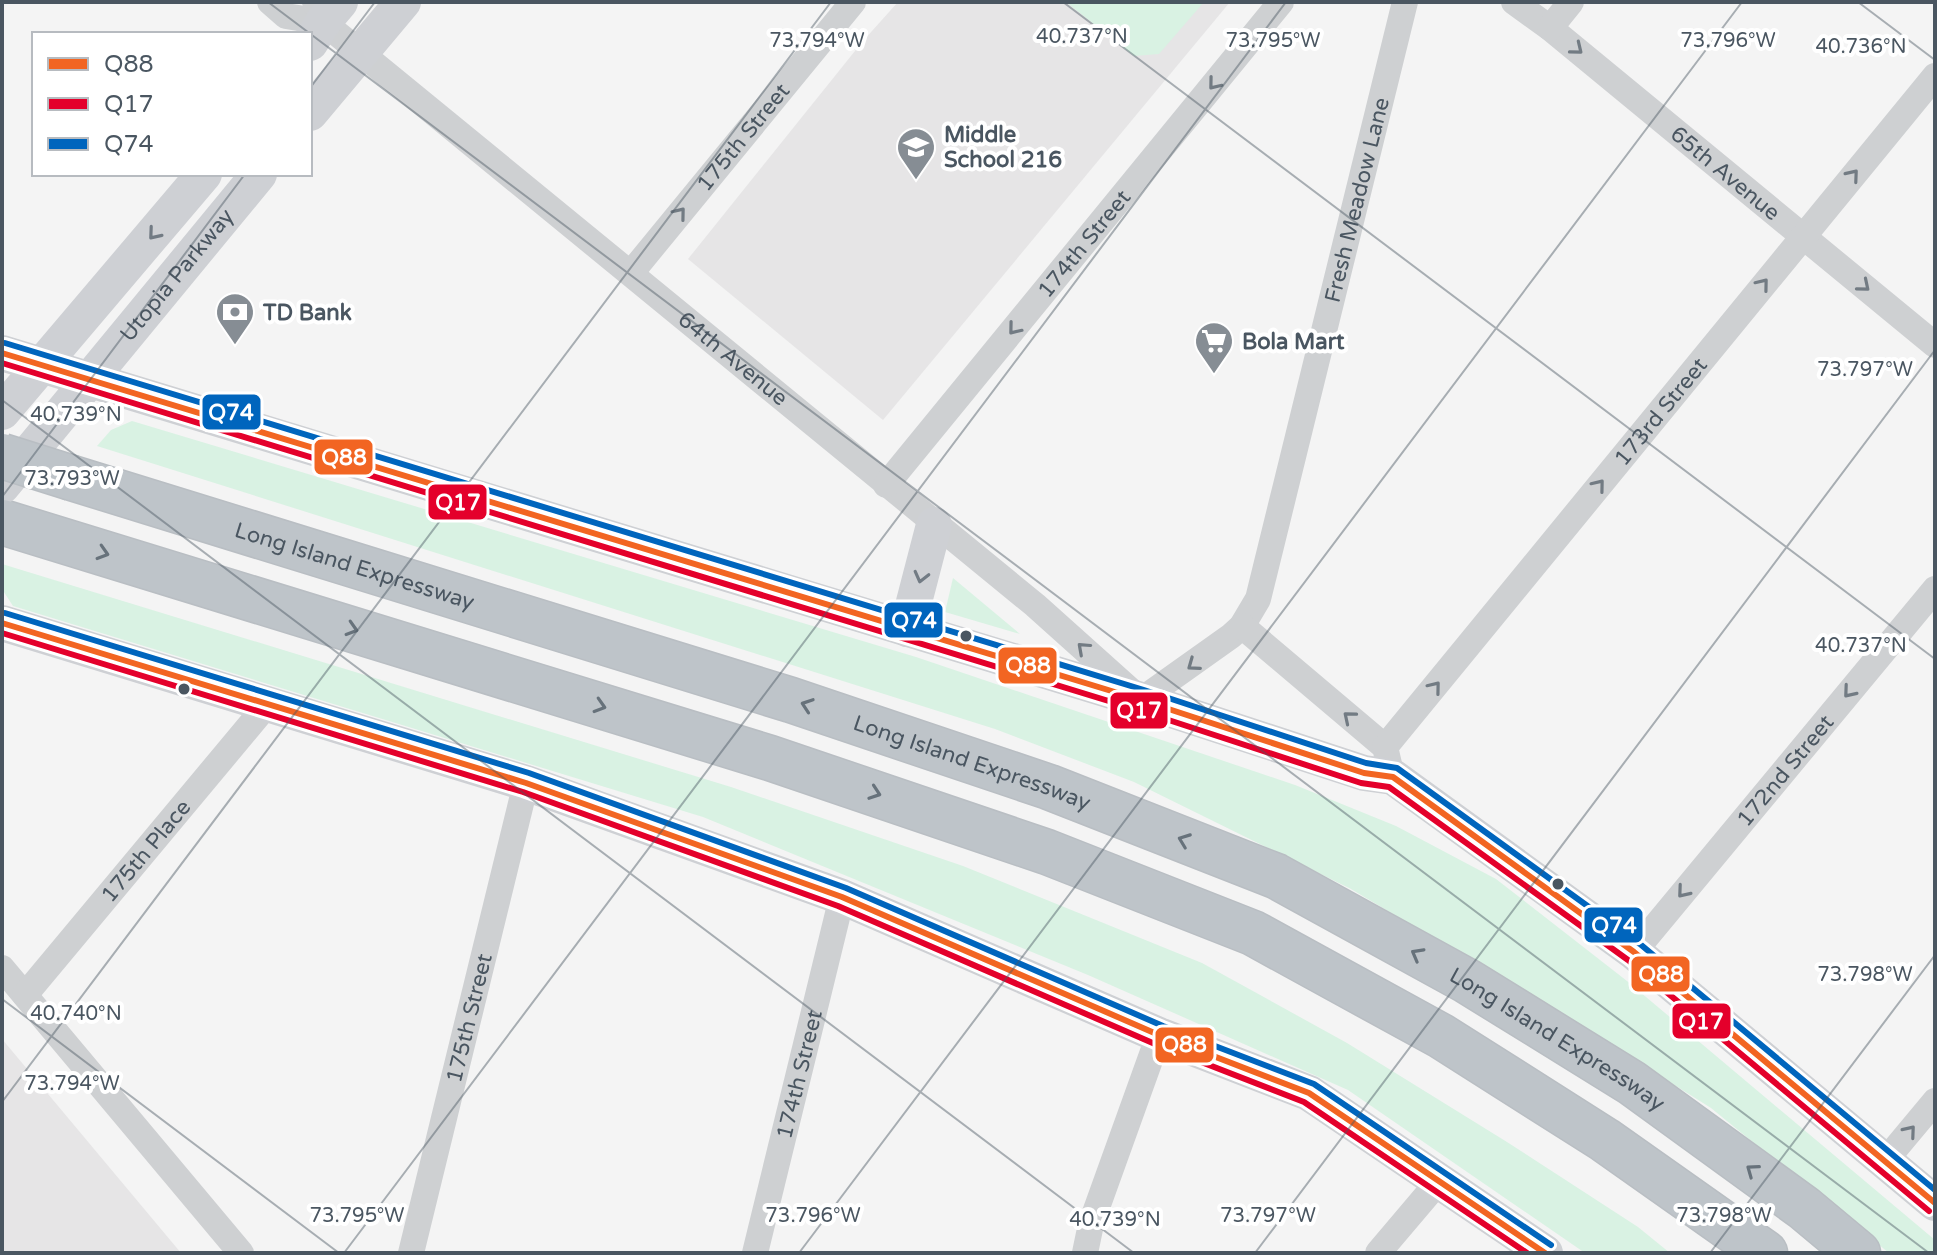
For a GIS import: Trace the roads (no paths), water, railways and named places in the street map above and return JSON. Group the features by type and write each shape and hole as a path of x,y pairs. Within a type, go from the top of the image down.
{"highway":[{"name":"Long Island Expressway","path":"2,456 791,700 1049,787 1276,876 1467,981 1632,1083 1804,1208 1858,1253"},
{"path":"15,526 770,758 1047,852 1253,933 1441,1036 1605,1140 1765,1253"}],"main road":[{"path":"312,111 403,2"},
{"name":"Utopia Parkway","path":"2,412 202,176"},
{"name":"Utopia Parkway","path":"2,486 257,176"},
{"path":"2,353 1141,700 1364,773 1389,762 1634,952 1935,1203"},
{"path":"907,629 934,525"},
{"path":"2,623 526,783 842,897 1159,1035 1309,1093 1545,1253"}],"street":[{"name":"64th Avenue","path":"270,2 286,16 322,17 934,525 1035,605 1141,700"},
{"name":"175th Street","path":"631,273 853,2"},
{"name":"174th Street","path":"886,485 1281,2"},
{"name":"Fresh Meadow Lane","path":"1141,700 1242,626 1258,599 1405,2"},
{"name":"65th Avenue","path":"1514,2 1803,234 1935,345"},
{"path":"1550,28 1571,2"},
{"name":"173rd Street","path":"1389,762 1803,234 1935,76"},
{"name":"172nd Street","path":"1634,952 1935,589"},
{"path":"1242,626 1389,762"},
{"name":"175th Place","path":"25,995 266,706"},
{"name":"175th Street","path":"411,1253 526,783"},
{"name":"174th Street","path":"755,1253 842,897"},
{"path":"2,968 241,1253"},
{"path":"1085,1253 1091,1224 1159,1035"},
{"path":"1885,1161 1935,1101"},
{"path":"1378,1253 1439,1181"}],"place":[{"name":"Middle School 216","path":"916,181"},
{"name":"TD Bank","path":"235,346"},
{"name":"Bola Mart","path":"1214,375"}]}
